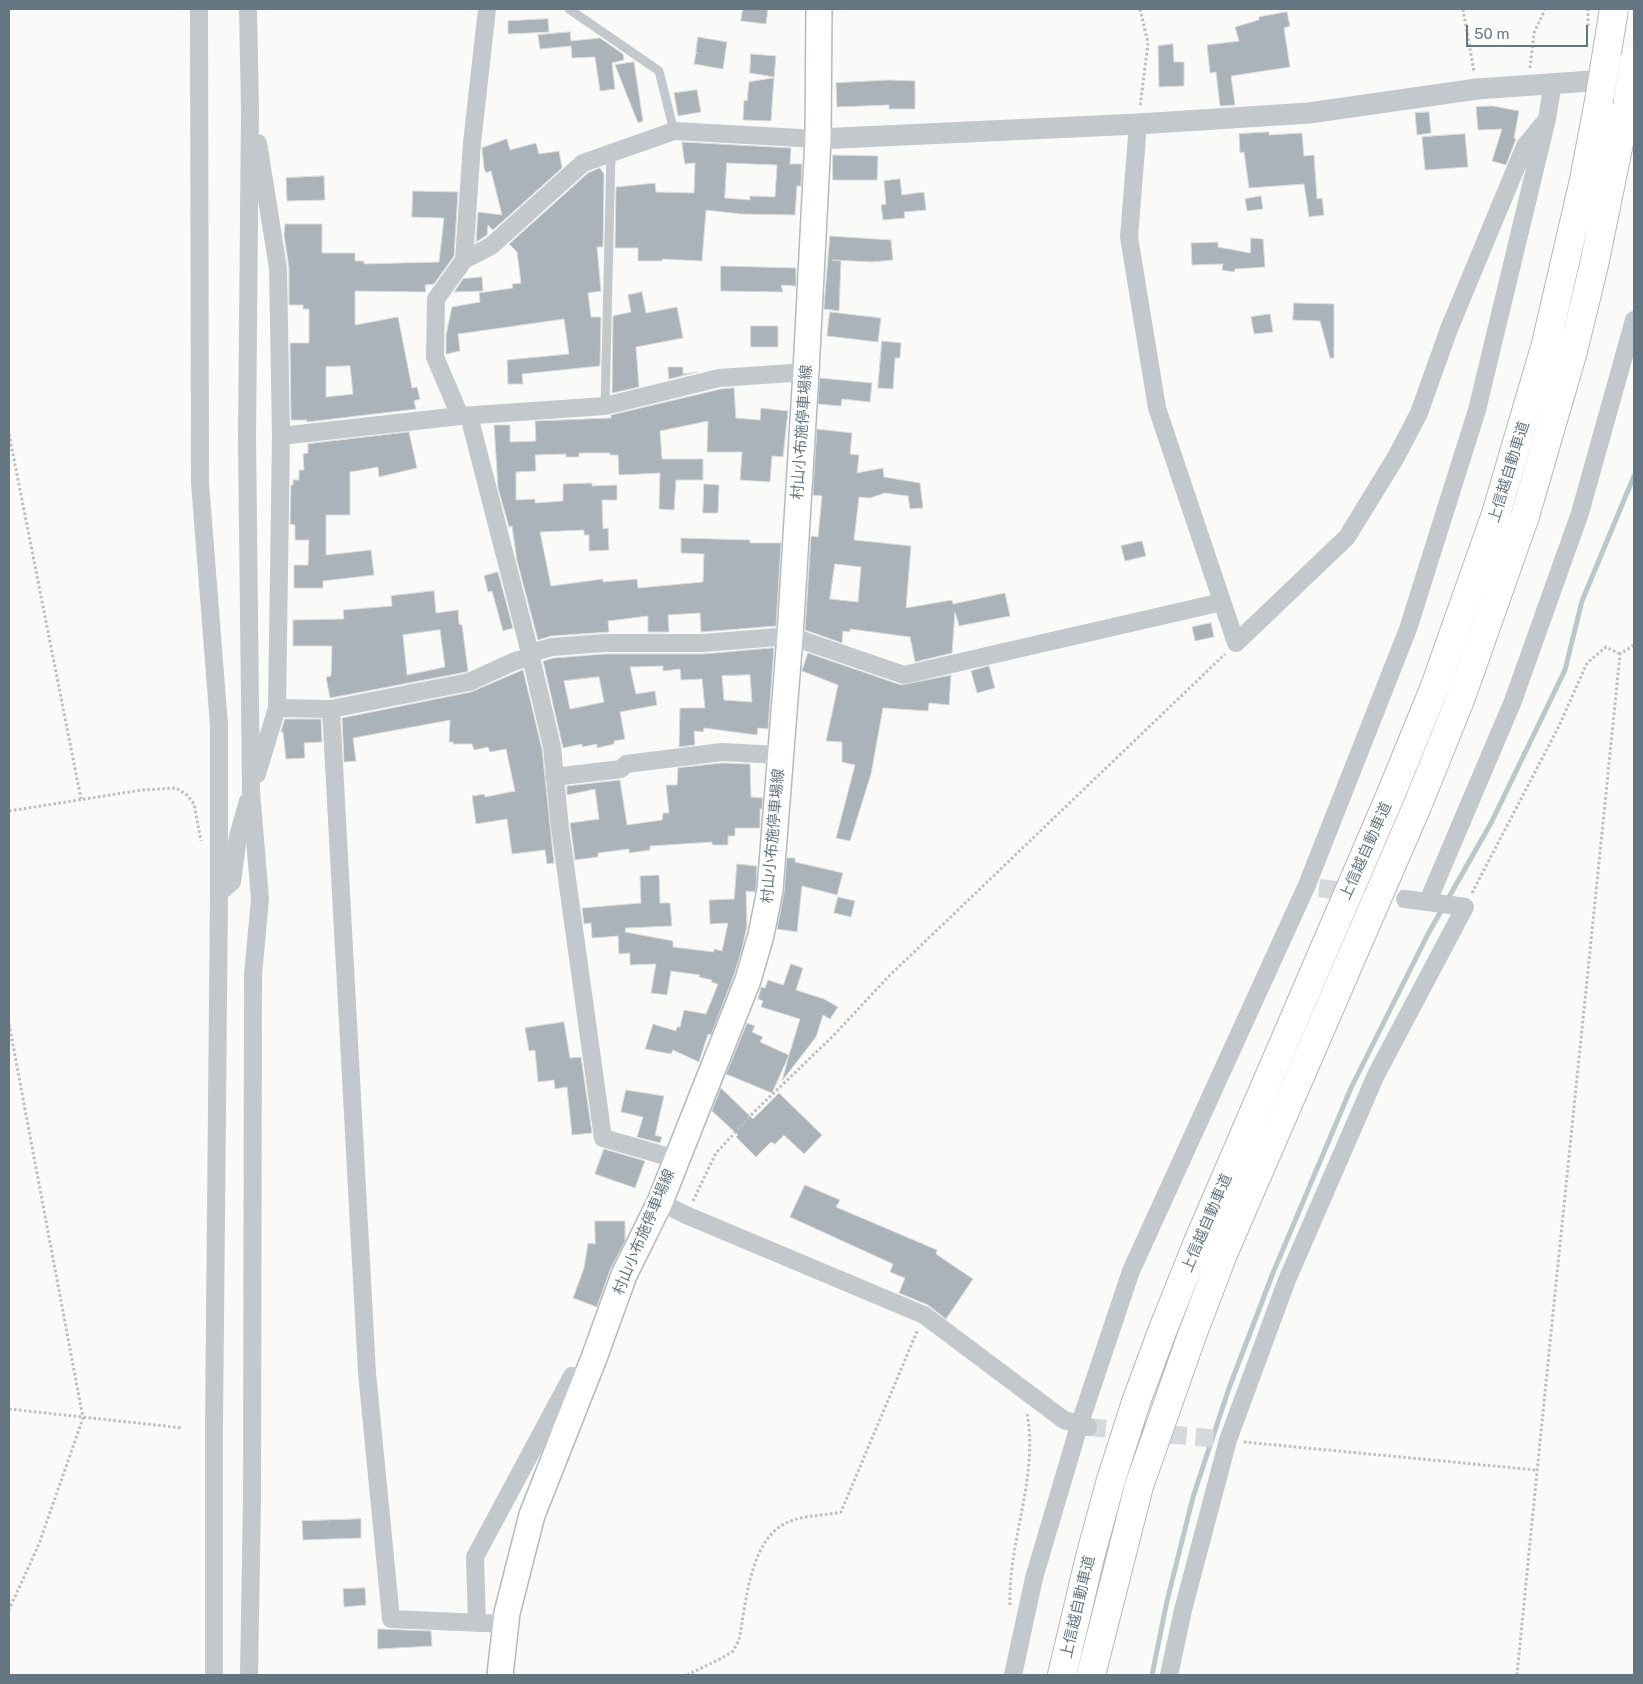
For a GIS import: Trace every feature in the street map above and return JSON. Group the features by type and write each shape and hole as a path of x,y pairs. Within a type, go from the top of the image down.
{"highway":[{"name":"上信越自動車道","path":"1062,1675 1108,1490 1136,1402 1201,1234 1395,785 1434,689 1496,514 1546,344 1584,180 1614,9"},
{"name":"上信越自動車道","path":"1091,1675 1139,1486 1191,1338 1223,1254 1418,804 1460,700 1525,516 1573,351 1594,265 1631,89 1634,61"}],"main road":[{"name":"村山小布施停車場線","path":"500,1675 506,1624 532,1514 587,1376 624,1275 660,1202 748,980 761,935 773,861 790,636 818,139 819,9"}],"street":[{"path":"199,9 200,483 219,725 214,1675"},
{"path":"248,9 250,108 247,437 251,791 260,899 253,975 252,1500 249,1675"},
{"path":"464,260 472,142 487,9"},
{"path":"1013,1675 1034,1578 1084,1426 1131,1271 1313,887 1408,628 1477,410 1547,119 1553,82"},
{"path":"676,1159 603,1138 554,777 552,747 531,655 464,416 435,357 436,299 464,260 491,246 583,163 674,131 818,139 1309,114 1477,89 1553,82 1631,89"},
{"path":"219,892 232,882 238,836 277,708 281,436 278,268 250,108"},
{"path":"1138,124 1130,237 1157,408 1236,643 1348,537 1396,457 1419,413 1448,329 1525,146 1547,119"},
{"path":"1428,901 1513,701 1580,512 1634,320"},
{"path":"281,436 464,416 605,406 719,378 806,372"},
{"path":"277,708 331,709 469,682 552,647 604,643 703,643 790,636 904,676 1222,602"},
{"path":"331,709 368,1373 391,1619 506,1624"},
{"path":"554,777 621,769 626,764 722,752 780,755"},
{"path":"1169,1675 1182,1610 1224,1440 1287,1280 1376,1075 1465,907 1405,899"},
{"path":"660,1202 686,1215 924,1315 1022,1391 1064,1420 1084,1426"},
{"path":"477,1622 475,1557 572,1376 587,1376"}],"lane":[{"path":"569,9 659,71 674,131"},
{"path":"605,406 611,154"}],"path":[{"path":"1138,124 1148,43 1140,9"},
{"path":"1464,9 1477,89"},
{"path":"1529,84 1534,34 1545,9"},
{"path":"9,434 81,799"},
{"path":"686,1215 716,1152 833,1036 888,977 1236,643"},
{"path":"1620,654 1632,646"},
{"path":"1465,907 1559,726 1586,662 1606,647 1620,654"},
{"path":"1517,1675 1536,1470 1569,1175 1620,654"},
{"path":"9,810 81,799 176,788 187,795 194,804 202,844"},
{"path":"9,1024 83,1418 39,1544 9,1610"},
{"path":"687,1675 733,1651 739,1640 758,1553 772,1535 783,1524 798,1519 841,1512 924,1315"},
{"path":"1011,1611 1014,1553 1026,1488 1030,1445 1022,1391"},
{"path":"9,1409 183,1428"},
{"path":"1224,1440 1536,1470"}],"building":[{"path":"743,9 768,9 766,24 741,21"},
{"path":"1287,12 1290,26 1284,28 1290,67 1231,76 1235,105 1220,106 1216,72 1210,73 1207,45 1239,41 1235,27 1259,20 1259,17"},
{"path":"548,19 549,32 508,34 508,21"},
{"path":"570,32 571,41 600,38 623,54 624,60 612,63 615,89 600,91 595,57 572,58 571,46 540,49 538,35"},
{"path":"698,37 727,42 723,69 694,64 696,53 698,53 696,52"},
{"path":"1173,44 1174,62 1184,62 1184,86 1159,87 1158,46"},
{"path":"751,54 776,56 774,77 750,73"},
{"path":"634,62 643,121 638,123 615,65"},
{"path":"774,78 771,121 743,120 744,100 747,101 749,82"},
{"path":"889,80 915,81 915,109 889,109 889,105 837,107 836,83"},
{"path":"697,90 701,112 678,116 674,93"},
{"path":"1493,106 1519,111 1514,138 1516,139 1506,165 1492,161 1502,129 1478,130 1476,107"},
{"path":"1429,112 1431,133 1417,135 1415,113"},
{"path":"1269,132 1269,135 1302,133 1304,156 1314,155 1317,199 1322,198 1324,215 1309,217 1304,184 1249,188 1244,152 1240,153 1239,134"},
{"path":"1465,134 1468,167 1425,170 1422,137"},
{"path":"507,139 510,150 536,143 539,154 559,151 562,168 493,230 488,225 487,235 476,242 478,212 502,215 491,171 486,173 484,168 482,148"},
{"path":"682,142 791,148 790,164 802,164 801,186 797,186 795,215 741,214 706,210 702,261 662,259 662,261 638,261 638,248 615,248 616,187 655,183 656,192 694,193 695,163 685,164","holes":["727,163 777,165 775,197 750,196 750,200 725,198"]},
{"path":"833,155 878,156 877,180 833,180"},
{"path":"600,168 604,174 603,247 597,247 601,291 588,293 591,317 601,317 600,366 522,374 523,384 508,384 507,360 569,354 564,319 458,334 460,351 446,354 446,335 452,307 480,302 479,293 513,288 512,284 521,283 517,252 509,244 588,173"},
{"path":"324,176 325,200 287,201 286,178"},
{"path":"900,179 902,195 924,192 926,210 904,212 905,218 883,220 881,205 886,204 884,181"},
{"path":"413,191 458,192 454,256 434,284 425,285 426,292 355,291 355,325 398,317 412,388 417,387 420,399 414,401 416,409 307,422 307,420 291,420 290,343 309,343 309,309 303,309 303,305 289,305 289,268 284,235 285,224 322,224 322,253 355,253 355,261 364,261 364,264 439,262 444,218 412,217","holes":["350,366 353,394 326,397 326,367"]},
{"path":"1261,196 1263,209 1247,211 1245,199"},
{"path":"830,236 891,240 893,260 872,262 832,260 841,261 839,311 824,309"},
{"path":"1251,238 1263,239 1265,267 1235,269 1234,272 1222,270 1223,264 1192,265 1191,243 1218,242 1218,247 1250,253"},
{"path":"721,266 796,268 796,286 781,285 783,292 721,291"},
{"path":"482,277 483,291 454,292 463,279"},
{"path":"642,292 646,313 677,307 683,338 636,347 639,387 612,393 613,316 631,312 628,295"},
{"path":"1294,303 1334,304 1334,358 1330,358 1320,321 1293,320"},
{"path":"830,312 881,318 878,342 827,336"},
{"path":"1270,314 1273,332 1254,334 1251,317"},
{"path":"751,326 778,326 778,347 751,347"},
{"path":"882,341 901,343 900,358 895,358 893,389 878,388"},
{"path":"668,367 683,367 683,374 698,372 669,379"},
{"path":"820,378 872,383 870,402 842,399 841,406 818,404"},
{"path":"734,388 736,418 760,420 761,408 788,411 783,457 772,456 770,482 740,480 742,452 707,452 708,421 660,431 662,459 703,459 703,480 676,480 674,510 659,509 660,473 619,475 618,455 610,455 610,453 579,453 579,457 566,457 566,454 535,455 536,471 516,472 516,500 535,499 535,503 563,501 563,484 592,483 592,486 617,485 617,500 602,500 603,529 608,528 609,550 589,551 589,535 584,535 584,530 540,532 551,586 603,579 603,582 637,579 638,588 703,582 704,554 681,553 681,538 750,540 750,543 781,543 776,626 701,632 700,613 668,615 669,632 648,632 648,616 608,621 609,632 551,636 538,640 517,561 512,526 509,527 498,488 494,425 510,425 510,442 536,441 535,421 611,418 611,415 721,389"},
{"path":"817,429 852,433 850,454 859,455 857,473 883,468 884,477 920,483 923,508 910,509 908,496 885,493 870,498 859,497 854,540 911,546 906,608 952,600 953,604 1005,593 1010,616 959,626 955,612 952,653 915,662 910,637 850,629 850,632 843,631 842,643 805,630 811,536 818,537 822,496 813,495","holes":["835,564 861,567 858,602 830,599"]},
{"path":"409,432 417,468 379,477 378,467 350,472 350,515 326,515 326,555 371,550 374,575 323,581 323,588 294,588 294,565 308,565 309,540 295,540 295,525 290,524 291,485 293,485 293,480 299,480 299,470 304,470 303,454 308,453 308,444"},
{"path":"704,484 719,485 718,513 703,513"},
{"path":"1142,541 1146,556 1125,561 1121,546"},
{"path":"498,572 513,628 503,631 492,591 488,592 484,576"},
{"path":"434,591 436,613 458,610 459,624 462,625 468,671 330,698 326,677 331,676 332,646 293,646 293,620 344,619 343,610 392,606 391,596","holes":["440,630 445,667 407,675 403,635"]},
{"path":"1211,623 1214,637 1195,641 1192,627"},
{"path":"774,648 768,729 758,728 757,735 704,728 703,732 694,731 695,745 679,747 680,708 705,708 702,679 681,680 680,669 663,671 663,666 630,667 636,694 655,691 657,705 620,712 625,739 597,748 597,744 582,747 582,744 563,748 543,661 554,658 604,654 703,654","holes":["750,675 752,702 724,700 722,676","599,677 604,702 570,709 564,681"]},
{"path":"808,653 901,685 951,675 949,705 929,703 928,711 883,708 871,774 850,841 836,838 855,765 842,762 842,742 826,741 838,685 802,671"},
{"path":"989,666 995,688 977,693 971,671"},
{"path":"523,670 542,749 554,863 547,864 545,850 512,854 507,819 476,824 472,796 484,794 485,797 515,791 506,749 490,752 488,747 474,750 472,744 453,744 453,742 449,742 450,720 353,738 356,761 344,762 342,718 471,692"},
{"path":"285,719 321,719 322,742 304,743 305,758 286,759 283,732 281,732"},
{"path":"722,763 750,764 751,797 763,798 762,809 760,809 760,828 735,828 735,836 728,836 728,845 712,845 712,842 650,846 650,850 629,853 629,849 598,853 598,857 575,860 570,823 599,819 595,789 567,795 567,786 620,780 627,825 662,820 663,813 669,813 666,785 677,785 678,768"},
{"path":"787,858 795,858 795,862 843,873 837,895 802,886 797,932 777,929 784,893"},
{"path":"737,864 757,866 756,888 755,892 746,891 747,926 742,949 734,975 711,1035 708,1034 699,1062 673,1050 671,1054 645,1049 653,1024 676,1031 677,1027 680,1027 684,1010 706,1014 718,984 711,982 712,980 699,977 700,975 671,971 667,995 651,993 656,964 630,965 630,953 619,954 618,936 592,938 591,923 584,924 582,908 641,903 640,876 659,875 660,903 670,903 672,926 626,928 625,932 673,941 673,947 714,952 714,949 722,951 728,923 710,924 709,900 734,899"},
{"path":"838,897 855,901 851,917 834,913"},
{"path":"791,964 803,968 796,990 824,999 838,1007 830,1019 823,1015 816,1037 782,1081 800,1019 761,1007 763,1001 758,999 761,987 765,988 768,980 783,985"},
{"path":"564,1022 570,1058 581,1057 592,1133 572,1135 567,1087 555,1089 554,1080 538,1082 535,1050 529,1051 525,1028"},
{"path":"747,1023 755,1026 752,1032 763,1037 760,1042 789,1055 772,1093 726,1074"},
{"path":"721,1088 753,1119 779,1093 822,1135 804,1154 784,1135 775,1144 771,1142 756,1157 736,1137 738,1135 712,1111"},
{"path":"626,1090 664,1096 655,1135 662,1137 660,1143 637,1137 643,1117 621,1112"},
{"path":"604,1149 645,1161 635,1188 595,1174"},
{"path":"805,1185 840,1200 836,1207 937,1250 936,1254 973,1279 946,1319 928,1305 899,1293 905,1278 890,1272 893,1264 790,1217"},
{"path":"595,1221 625,1221 625,1241 610,1270 597,1307 573,1298 584,1268 588,1243 595,1244"},
{"path":"361,1519 361,1538 303,1540 302,1521"},
{"path":"365,1588 366,1605 344,1607 343,1589"},
{"path":"378,1629 431,1631 432,1646 378,1649"}],"waterway":[{"path":"1152,1675 1167,1601 1193,1497 1229,1388 1273,1273 1351,1088 1428,934 1491,823 1565,670 1582,601 1634,476"}],"tunnel":[{"path":"1319,888 1405,899"},
{"path":"1088,1427 1220,1439"}]}
